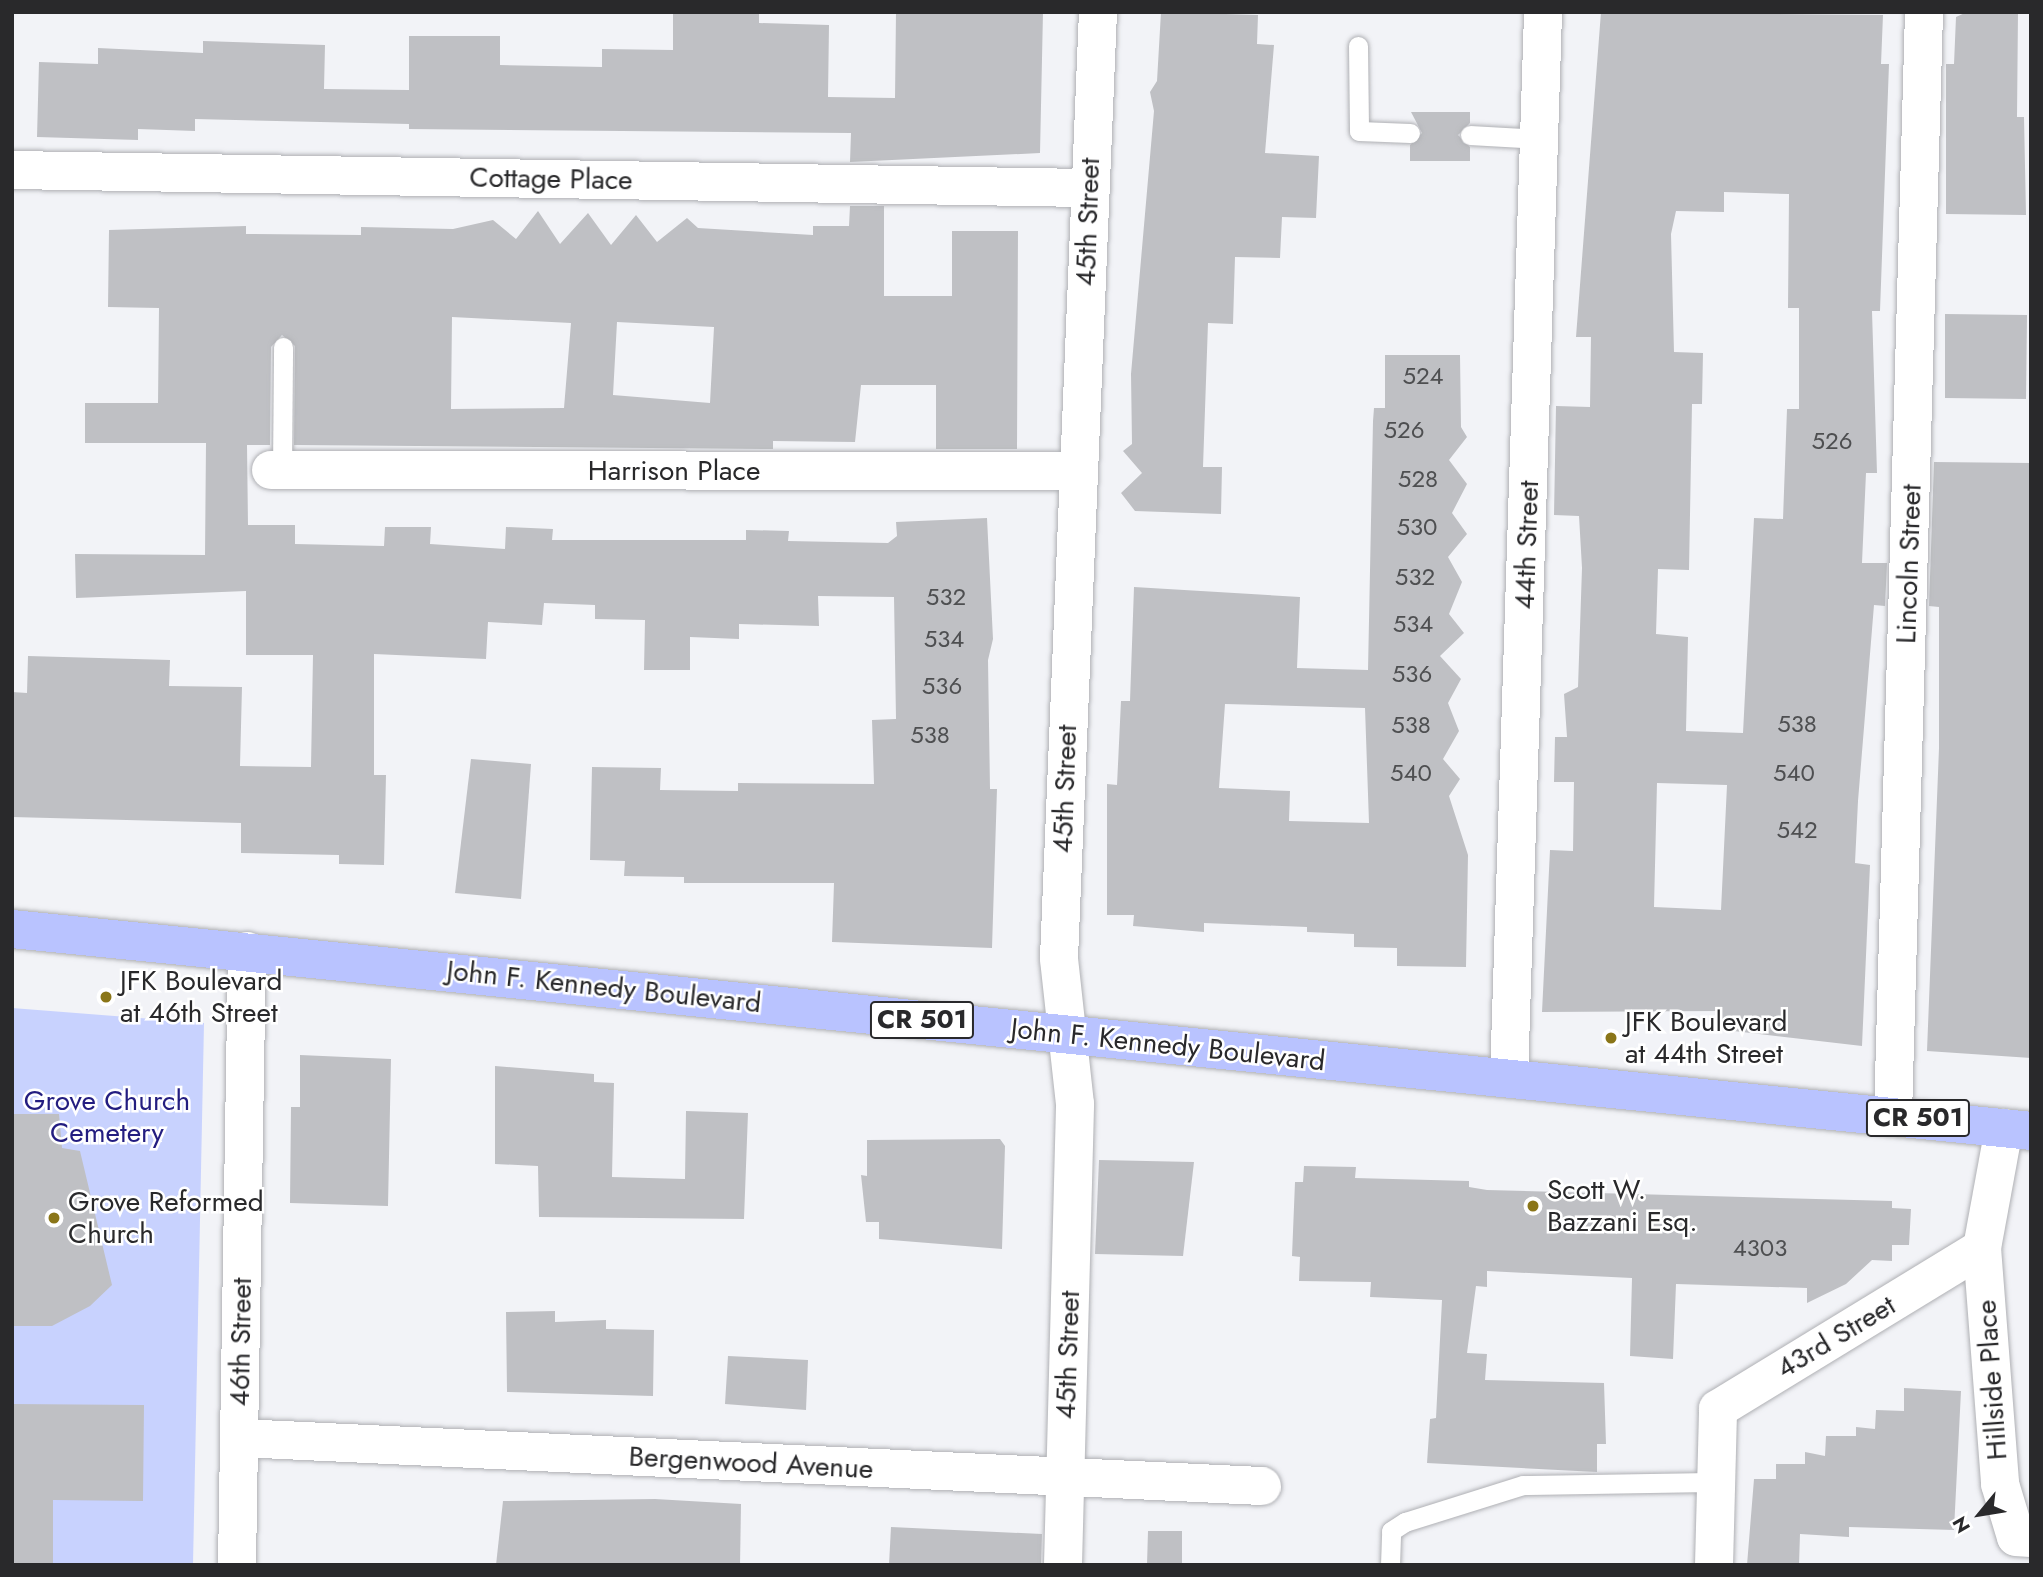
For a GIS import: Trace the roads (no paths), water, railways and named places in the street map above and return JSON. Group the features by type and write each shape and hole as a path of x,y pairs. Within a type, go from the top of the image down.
{"main road":[{"name":"John F. Kennedy Boulevard","path":"12,929 2017,1129"}],"street":[{"name":"45th Street","path":"1063,1565 1075,1111 1059,958 1098,12"},
{"name":"44th Street","path":"1509,1079 1542,12"},
{"name":"Lincoln Street","path":"1893,1115 1924,12"},
{"name":"Cottage Place","path":"12,170 1089,188"},
{"name":"Harrison Place","path":"276,470 1078,471"},
{"name":"46th Street","path":"237,1565 247,951"},
{"path":"1982,1248 2017,1129"},
{"name":"43rd Street","path":"1714,1565 1718,1409 1982,1248"},
{"name":"Hillside Place","path":"1982,1248 2000,1484 2016,1537 2031,1538"},
{"name":"Bergenwood Avenue","path":"240,1438 1262,1486"}],"lane":[{"path":"1358,46 1359,131 1410,134"},
{"path":"1470,135 1540,139"},
{"path":"276,470 283,347"},
{"path":"1390,1565 1391,1531 1475,1497 1523,1485 1716,1482"}],"place":[{"name":"JFK Boulevard at 46th Street","path":"106,997"},
{"name":"JFK Boulevard at 44th Street","path":"1611,1038"},
{"name":"Scott W. Bazzani Esq.","path":"1533,1206"},
{"name":"Grove Reformed Church","path":"54,1218"}],"park label":[{"name":"Grove Church Cemetery","path":"107,1117"}]}
